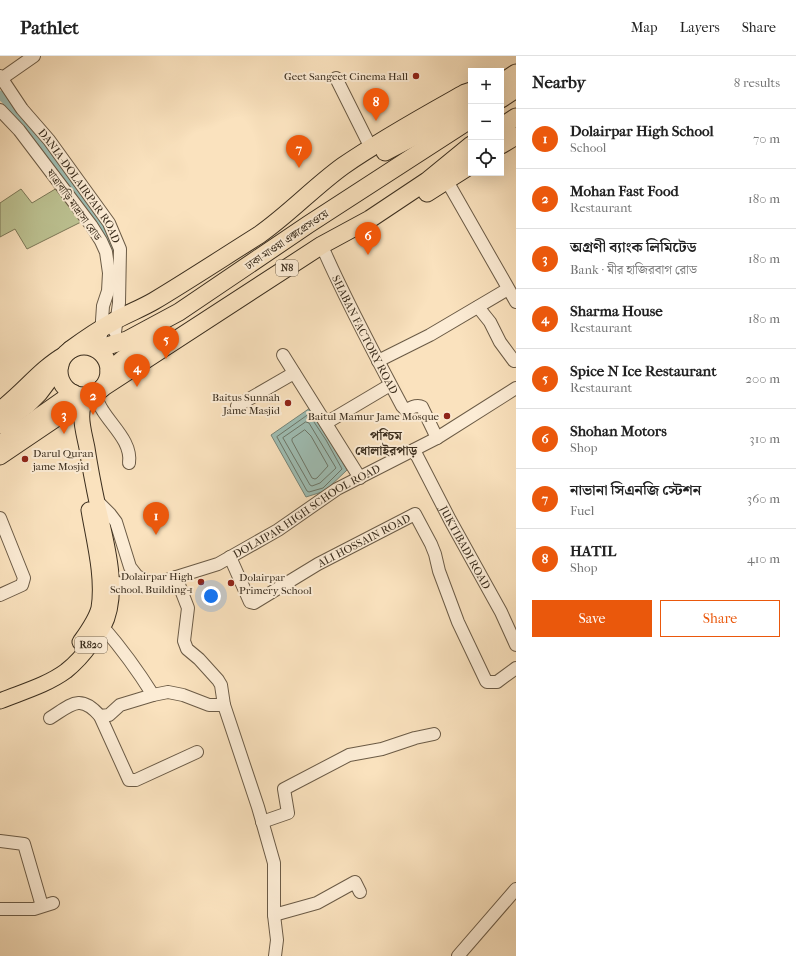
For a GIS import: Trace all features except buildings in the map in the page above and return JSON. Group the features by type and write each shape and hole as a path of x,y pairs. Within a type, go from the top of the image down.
{"highway":[{"path":"86,396 65,387 59,373 90,342 130,314 153,302 280,220 342,167 428,114 468,92"},
{"path":"504,111 516,103"},
{"name":"N8","path":"90,342 137,322 272,238 354,172 376,157 440,123 468,106"},
{"path":"509,139 516,117"},
{"name":"ঢাকা-মাওয়া এক্সপ্রেসওয়ে","path":"90,342 127,340 179,312 309,224 468,121"},
{"name":"ঢাকা-মাওয়া এক্সপ্রেসওয়ে","path":"86,396 106,383 109,371 134,351 468,134"},
{"name":"N8","path":"86,396 226,308 322,245 370,219 427,181 468,147"},
{"path":"226,308 246,302 468,167"},
{"path":"90,342 105,357 108,362 109,371"},
{"path":"0,425 27,405 90,342"},
{"path":"0,444 86,396"}],"main road":[{"name":"ঢাকা-মাওয়া এক্সপ্রেসওয়ে","path":"0,409 56,359 90,342"},
{"path":"0,398 24,378 43,369"},
{"name":"N8","path":"0,457 86,396"},
{"name":"R820","path":"0,700 43,684 66,671 82,656 110,606 111,582 100,542 92,502 81,413 86,396"},
{"name":"R820","path":"86,396 92,502"},
{"name":"R820","path":"0,690 45,672 59,664 97,628 100,583 100,542"}],"street":[{"path":"0,78 34,56"},
{"name":"DANIA-DOLAIRPAR ROAD","path":"0,78 109,223 120,249 119,304 90,342"},
{"path":"336,78 371,148"},
{"name":"যাত্রাবাড়ি মাদ্রাসা রোড","path":"0,110 19,130 91,225 106,252 109,273 108,291 90,342"},
{"path":"447,181 510,285 516,302"},
{"name":"SHABAN FACTORY ROAD","path":"325,253 390,385 404,409 420,405 437,438"},
{"path":"378,361 430,335 478,307 510,285"},
{"path":"478,307 490,322 500,342 514,361"},
{"path":"283,355 360,478"},
{"path":"237,406 294,373"},
{"path":"326,422 390,385"},
{"name":"DOLAIPAR HIGH SCHOOL ROAD","path":"111,582 141,587 211,567 278,530 337,489 437,438 516,388"},
{"path":"86,396 103,411 126,444 130,457 129,463"},
{"name":"JUKTIBADI ROAD","path":"414,450 450,520 501,612 516,645"},
{"path":"92,502 110,514 116,522 130,567 137,576 154,584"},
{"name":"ALI HOSSAIN ROAD","path":"230,557 250,602 254,603 323,562 415,514 432,544 436,554 439,571 458,622 486,681 497,682 516,668"},
{"path":"0,518 24,578 22,585 0,595"},
{"path":"176,577 188,608 184,641 187,648 199,659 221,685 224,705 274,863 274,915 277,940 275,956"},
{"path":"97,628 138,671 153,695"},
{"path":"100,716 109,715 120,705 168,692 183,694 209,705 224,705"},
{"path":"50,718 74,703 81,702 93,709 100,716 129,780 136,780 197,752"},
{"path":"262,822 288,813 284,789 349,755 382,749 415,738 434,734"},
{"path":"0,841 24,844 48,905 34,909 0,909"},
{"path":"274,915 317,903 355,882 360,892"},
{"path":"458,956 516,889"}],"green space":[{"path":"57,188 81,222 27,249 15,229 0,237 0,203 21,189 32,203"}],"water":[{"path":"310,408 347,470 325,491 306,497 271,435"}],"waterway":[{"path":"0,95 27,125 105,230 112,248 115,270"}],"place":[{"name":"Geet Sangeet Cinema Hall","path":"416,76"},
{"name":"HATIL","path":"376,121"},
{"name":"নাভানা সিএনজি স্টেশন","path":"299,168"},
{"name":"Shohan Motors","path":"368,255"},
{"name":"Spice N Ice Restaurant","path":"166,359"},
{"name":"Sharma House","path":"137,387"},
{"name":"Baitus Sunnah Jame Masjid","path":"288,403"},
{"name":"Mohan Fast Food","path":"93,415"},
{"name":"Baitul Mamur Jame Mosque","path":"447,416"},
{"name":"অগ্রণী ব্যাংক লিমিটেড","path":"64,434"},
{"name":"Darul Quran jame Mosjid","path":"25,459"},
{"name":"Dolairpar High School","path":"156,535"},
{"name":"Dolairpar High School. Building-1","path":"201,582"},
{"name":"Dolairpar Primery School","path":"231,583"}],"district":[{"name":"পশ্চিম ধোলাইরপাড়","path":"386,442"}]}
